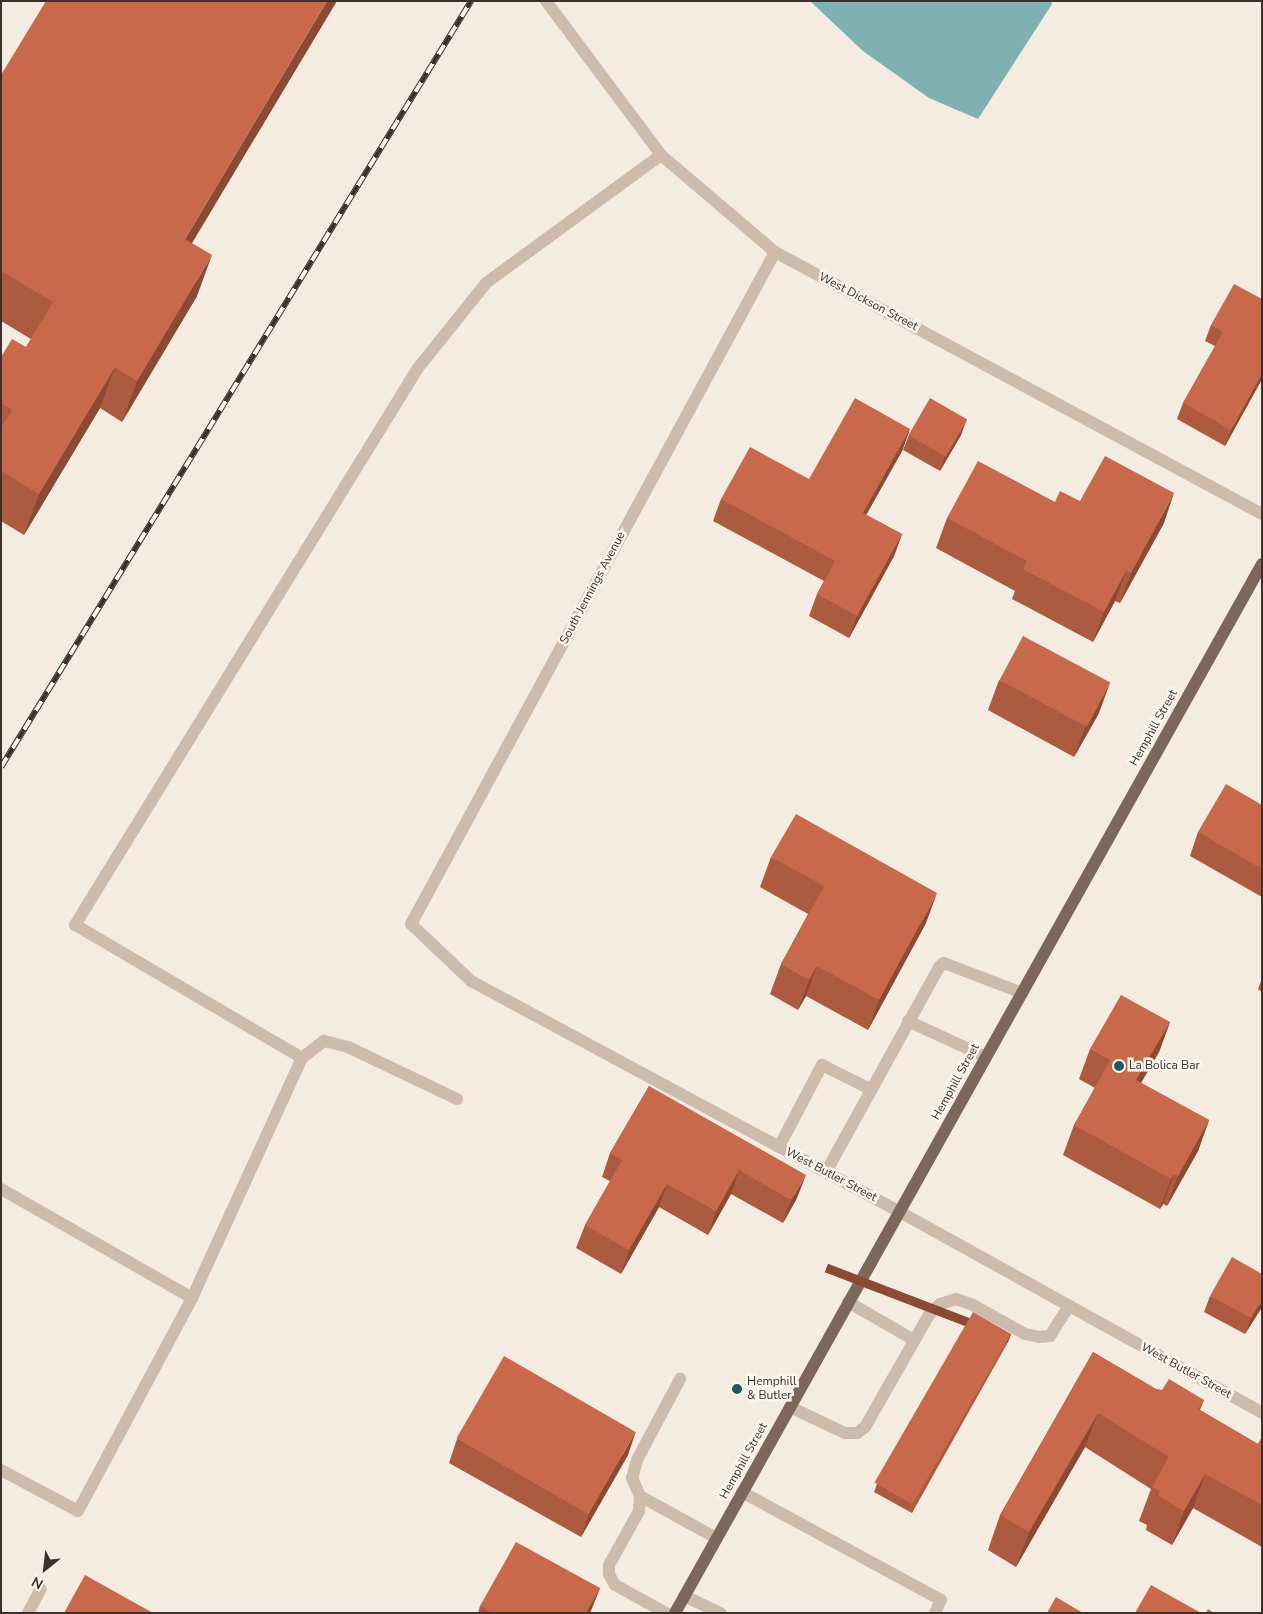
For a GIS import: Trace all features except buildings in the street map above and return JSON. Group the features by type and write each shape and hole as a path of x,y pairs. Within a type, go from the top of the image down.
{"main road":[{"name":"Hemphill Street","path":"675,1613 1262,564"}],"street":[{"name":"West Dickson Street","path":"546,1 661,155 775,252 1262,514"},
{"path":"302,1058 75,925 418,368 486,283 661,155"},
{"name":"South Jennings Avenue","path":"411,924 775,252"},
{"name":"West Butler Street","path":"411,924 471,980 900,1212 1262,1413"},
{"path":"826,1172 870,1089 939,967 944,963 1022,993"},
{"path":"908,1022 986,1056"},
{"path":"1,1470 78,1511 192,1298 302,1058 324,1041 348,1047 456,1099"},
{"path":"779,1147 822,1065 870,1089"},
{"path":"1,1189 192,1298"},
{"path":"790,1407 845,1433 857,1433 865,1427 929,1315 940,1304 956,1299 973,1305 1025,1334 1039,1337 1050,1336 1069,1306"},
{"path":"848,1302 914,1340"},
{"path":"666,1613 616,1585 609,1574 609,1565 640,1511 640,1496 632,1478 637,1460 680,1380"},
{"path":"742,1492 941,1600 935,1613"},
{"path":"640,1496 716,1538"},
{"path":"28,1613 41,1589"},
{"path":"684,1596 720,1613"}],"water":[{"path":"810,1 1051,1 1052,4 978,119 929,98 863,51"}],"railway":[{"path":"1,767 471,1"}],"place":[{"name":"La Bolica Bar","path":"1119,1066"},
{"name":"Hemphill & Butler","path":"737,1389"}]}
